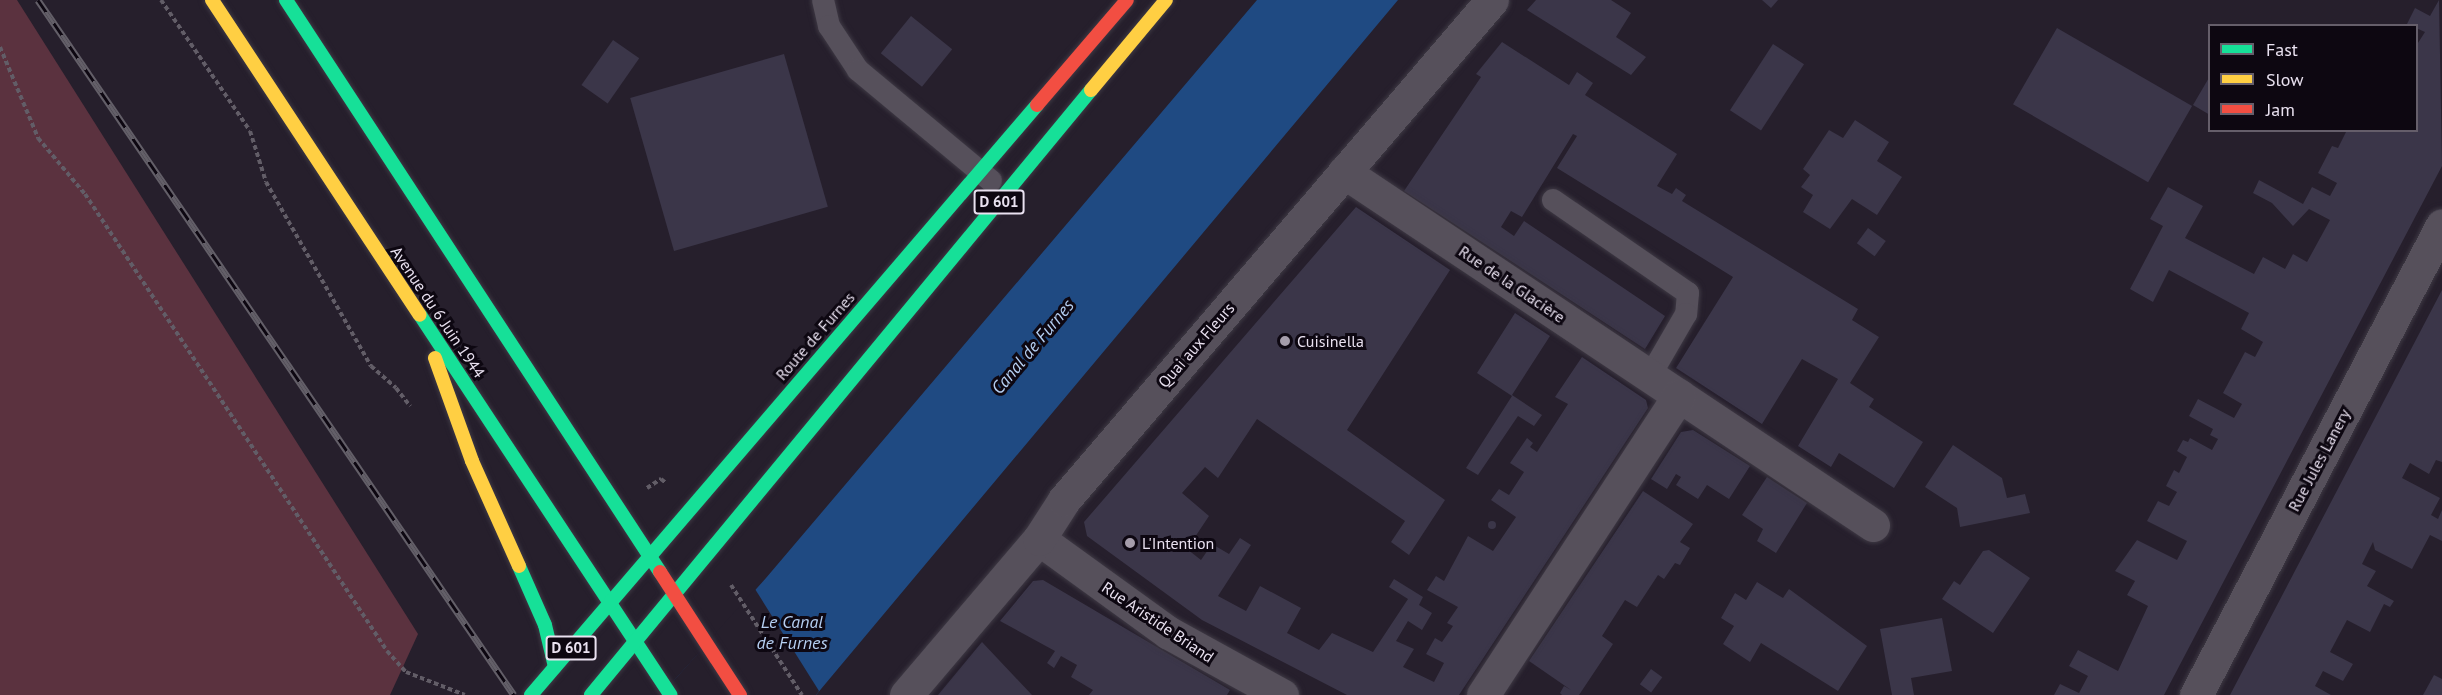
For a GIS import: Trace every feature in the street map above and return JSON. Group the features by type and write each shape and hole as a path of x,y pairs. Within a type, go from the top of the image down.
{"main road":[{"name":"Avenue du 6 Juin 1944","path":"212,0 671,695"},
{"path":"286,0 740,695"},
{"name":"Route de Furnes","path":"531,695 1127,0"},
{"name":"D 601","path":"591,695 1166,0"},
{"path":"419,314 472,461 545,625 555,667"}],"street":[{"name":"Quai aux Fleurs","path":"906,695 1039,539 1064,500 1492,0"},
{"name":"Rue de la Glacière","path":"1344,172 1873,525"},
{"name":"Rue Jules Lanery","path":"2196,695 2442,225"},
{"path":"1483,695 1679,396"},
{"name":"Rue Aristide Briand","path":"1039,539 1169,633 1282,695"}],"lane":[{"path":"823,0 833,33 858,70 1006,193"},
{"path":"1553,200 1688,293 1686,314 1650,376"}],"path":[{"path":"161,0 250,131 266,182 366,357 379,375 405,397 416,417"},
{"path":"0,47 38,138 85,194 387,651 406,672 465,695"},
{"path":"741,604 802,695"}],"shaded area":[{"path":"0,0 17,0 418,634 390,695 0,695"}],"water":[{"name":"Le Canal de Furnes","path":"1257,0 1398,0 816,695 661,695 766,578"}],"pier":[{"path":"755,589 819,691 816,695 661,695"}],"building":[{"path":"1536,0 1611,0 1631,13 1616,37 1646,57 1631,75 1527,10"},
{"path":"1762,0 1778,0 1771,8"},
{"path":"2439,0 2442,166 2164,695 2054,695 2060,684 2079,693 2088,676 2069,666 2078,650 2118,671 2148,606 2127,595 2135,581 2115,571 2137,540 2177,560 2187,541 2147,521 2158,501 2169,506 2177,492 2166,486 2174,470 2179,473 2187,457 2177,451 2183,440 2188,442 2190,438 2212,450 2218,439 2210,435 2213,429 2189,416 2198,399 2234,418 2242,404 2223,393 2245,352 2255,357 2263,342 2241,329 2249,313 2169,270 2153,302 2130,289 2163,226 2150,219 2168,187 2203,206 2185,238 2254,274 2263,257 2285,269 2293,254 2307,262 2330,220 2309,209 2293,226 2272,203 2253,193 2259,180 2303,204 2312,187 2330,196 2337,183 2318,173 2332,146 2338,148 2346,132 2418,132 2418,43 2425,32 2418,29 2418,24 2407,24 2415,8 2430,16"},
{"path":"911,16 952,49 922,87 881,53"},
{"path":"2057,28 2192,106 2148,182 2013,104"},
{"path":"613,40 639,58 608,103 581,85"},
{"path":"1502,42 1569,85 1577,72 1593,83 1585,95 1677,154 1657,186 1672,194 1676,188 1686,195 1682,201 1858,309 1852,320 1879,337 1850,383 1874,399 1869,407 1923,442 1894,488 1839,453 1831,467 1798,446 1838,379 1802,359 1762,424 1676,368 1733,277 1557,168 1577,136 1573,134 1522,217 1511,211 1501,227 1514,236 1524,221 1665,316 1645,349 1404,191 1481,77 1476,74"},
{"path":"1773,44 1804,64 1761,130 1730,110"},
{"path":"784,54 828,207 674,251 630,98"},
{"path":"2208,79 2208,114 2193,105"},
{"path":"1855,120 1889,142 1877,161 1902,177 1877,215 1852,199 1830,229 1803,212 1813,195 1801,187 1810,175 1803,169 1829,130 1843,138"},
{"path":"1356,207 1450,270 1347,430 1445,500 1409,555 1391,542 1405,521 1257,419 1218,478 1205,467 1182,493 1209,516 1187,549 1201,560 1212,544 1229,554 1240,538 1251,545 1218,596 1246,611 1260,586 1301,608 1287,633 1319,650 1332,633 1373,652 1408,599 1389,587 1394,579 1423,597 1419,605 1432,613 1422,630 1408,621 1396,641 1414,649 1403,667 1434,682 1444,663 1426,654 1435,638 1442,642 1453,626 1447,623 1458,607 1427,590 1436,576 1444,581 1468,536 1493,551 1516,517 1491,500 1499,489 1509,495 1524,472 1510,463 1527,438 1533,443 1530,447 1537,452 1568,404 1555,397 1582,357 1646,400 1648,408 1459,695 1347,695 1202,620 1087,536 1084,522"},
{"path":"1868,228 1886,241 1875,256 1857,243"},
{"path":"2442,290 2442,462 2436,460 2429,474 2410,463 2402,478 2440,498 2431,515 2438,519 2442,510 2442,541 2430,535 2412,569 2375,550 2373,542 2362,564 2376,571 2367,586 2394,601 2390,607 2384,604 2370,632 2347,620 2330,652 2353,664 2343,681 2323,671 2315,686 2331,695 2230,695"},
{"path":"1515,313 1550,336 1512,395 1542,415 1534,426 1518,416 1478,475 1466,468 1512,396 1477,373"},
{"path":"1693,430 1750,466 1729,499 1707,485 1698,499 1676,485 1681,477 1676,474 1667,489 1651,479 1681,432"},
{"path":"1953,445 2002,478 2007,498 2025,494 2030,513 1960,527 1957,508 1925,487"},
{"path":"1767,477 1807,503 1776,553 1757,541 1763,529 1742,515"},
{"path":"1643,491 1693,524 1680,542 1690,548 1680,565 1675,563 1664,579 1658,575 1637,607 1625,600 1602,636 1613,644 1579,695 1562,695 1560,693 1564,686 1571,690 1529,661"},
{"path":"1492,521 1496,525 1492,529 1488,525"},
{"path":"1989,550 2030,578 1993,633 1942,599 1954,581 1960,585 1983,551"},
{"path":"1043,580 1230,690 1227,695 1089,695 1093,690 1071,677 1077,665 1061,656 1054,668 1047,663 1055,651 1000,621 1033,581"},
{"path":"1757,582 1783,598 1789,589 1867,646 1838,691 1761,643 1750,662 1723,644 1734,626 1721,618 1735,593 1746,600"},
{"path":"1942,618 1952,671 1911,678 1914,695 1892,695 1880,629"},
{"path":"982,642 1032,695 938,695"},
{"path":"1651,669 1662,677 1651,693 1640,684"},
{"path":"2434,675 2442,679 2442,695 2423,695"}],"railway":[{"path":"38,0 514,695"}],"traffic: fast":[{"path":"286,0 660,572"},
{"path":"591,695 1091,90"},
{"path":"531,695 1037,105"},
{"path":"420,315 671,695"},
{"path":"519,566 545,625 555,667"}],"traffic: slow":[{"path":"212,0 420,315"},
{"path":"1091,90 1166,0"},
{"path":"435,358 472,461 519,566"}],"traffic: jam":[{"path":"1037,105 1127,0"},
{"path":"660,572 740,695"}],"place":[{"name":"Cuisinella","path":"1285,341"},
{"name":"L'Intention","path":"1130,543"}],"water label":[{"name":"Canal de Furnes","path":"1033,347"}]}
